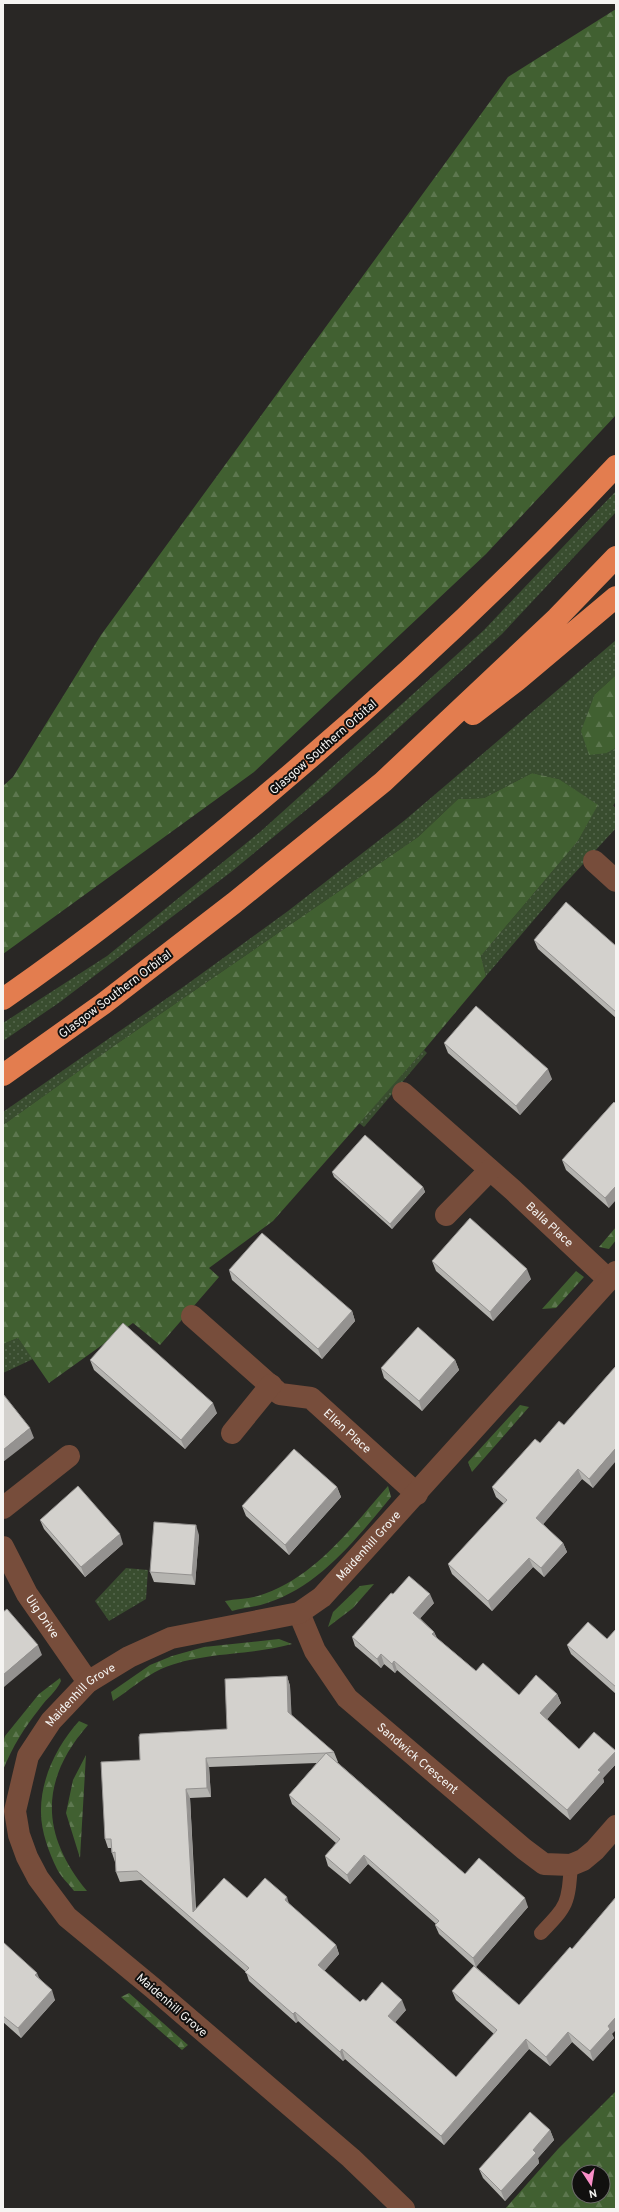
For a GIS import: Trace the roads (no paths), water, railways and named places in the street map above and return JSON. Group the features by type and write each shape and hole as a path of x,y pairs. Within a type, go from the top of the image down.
{"highway":[{"name":"Glasgow Southern Orbital","path":"3,999 105,927 176,871 359,717 457,626 571,514 616,466"},
{"name":"Glasgow Southern Orbital","path":"3,1075 103,1004 216,917 383,782 557,618 616,557"},
{"path":"383,782 516,682 616,597"}],"street":[{"path":"594,861 616,881"},
{"name":"Balla Place","path":"403,1094 612,1276"},
{"path":"446,1216 490,1170"},
{"name":"Maidenhill Grove","path":"404,2209 338,2148 153,1988 67,1917 38,1878 27,1857 9,1812 28,1756 51,1721 88,1682 129,1657 171,1638 299,1613 322,1597 417,1494 612,1276"},
{"name":"Ellen Place","path":"192,1316 280,1394 310,1398 417,1494"},
{"path":"232,1433 270,1385"},
{"path":"3,1508 69,1456"},
{"name":"Uig Drive","path":"3,1547 27,1594 88,1682"},
{"name":"Sandwick Crescent","path":"299,1613 315,1651 347,1698 524,1849 544,1864 571,1865"},
{"path":"571,1865 583,1860 595,1850 616,1826"}],"lane":[{"path":"541,1933 561,1912 569,1898 571,1865"}]}
